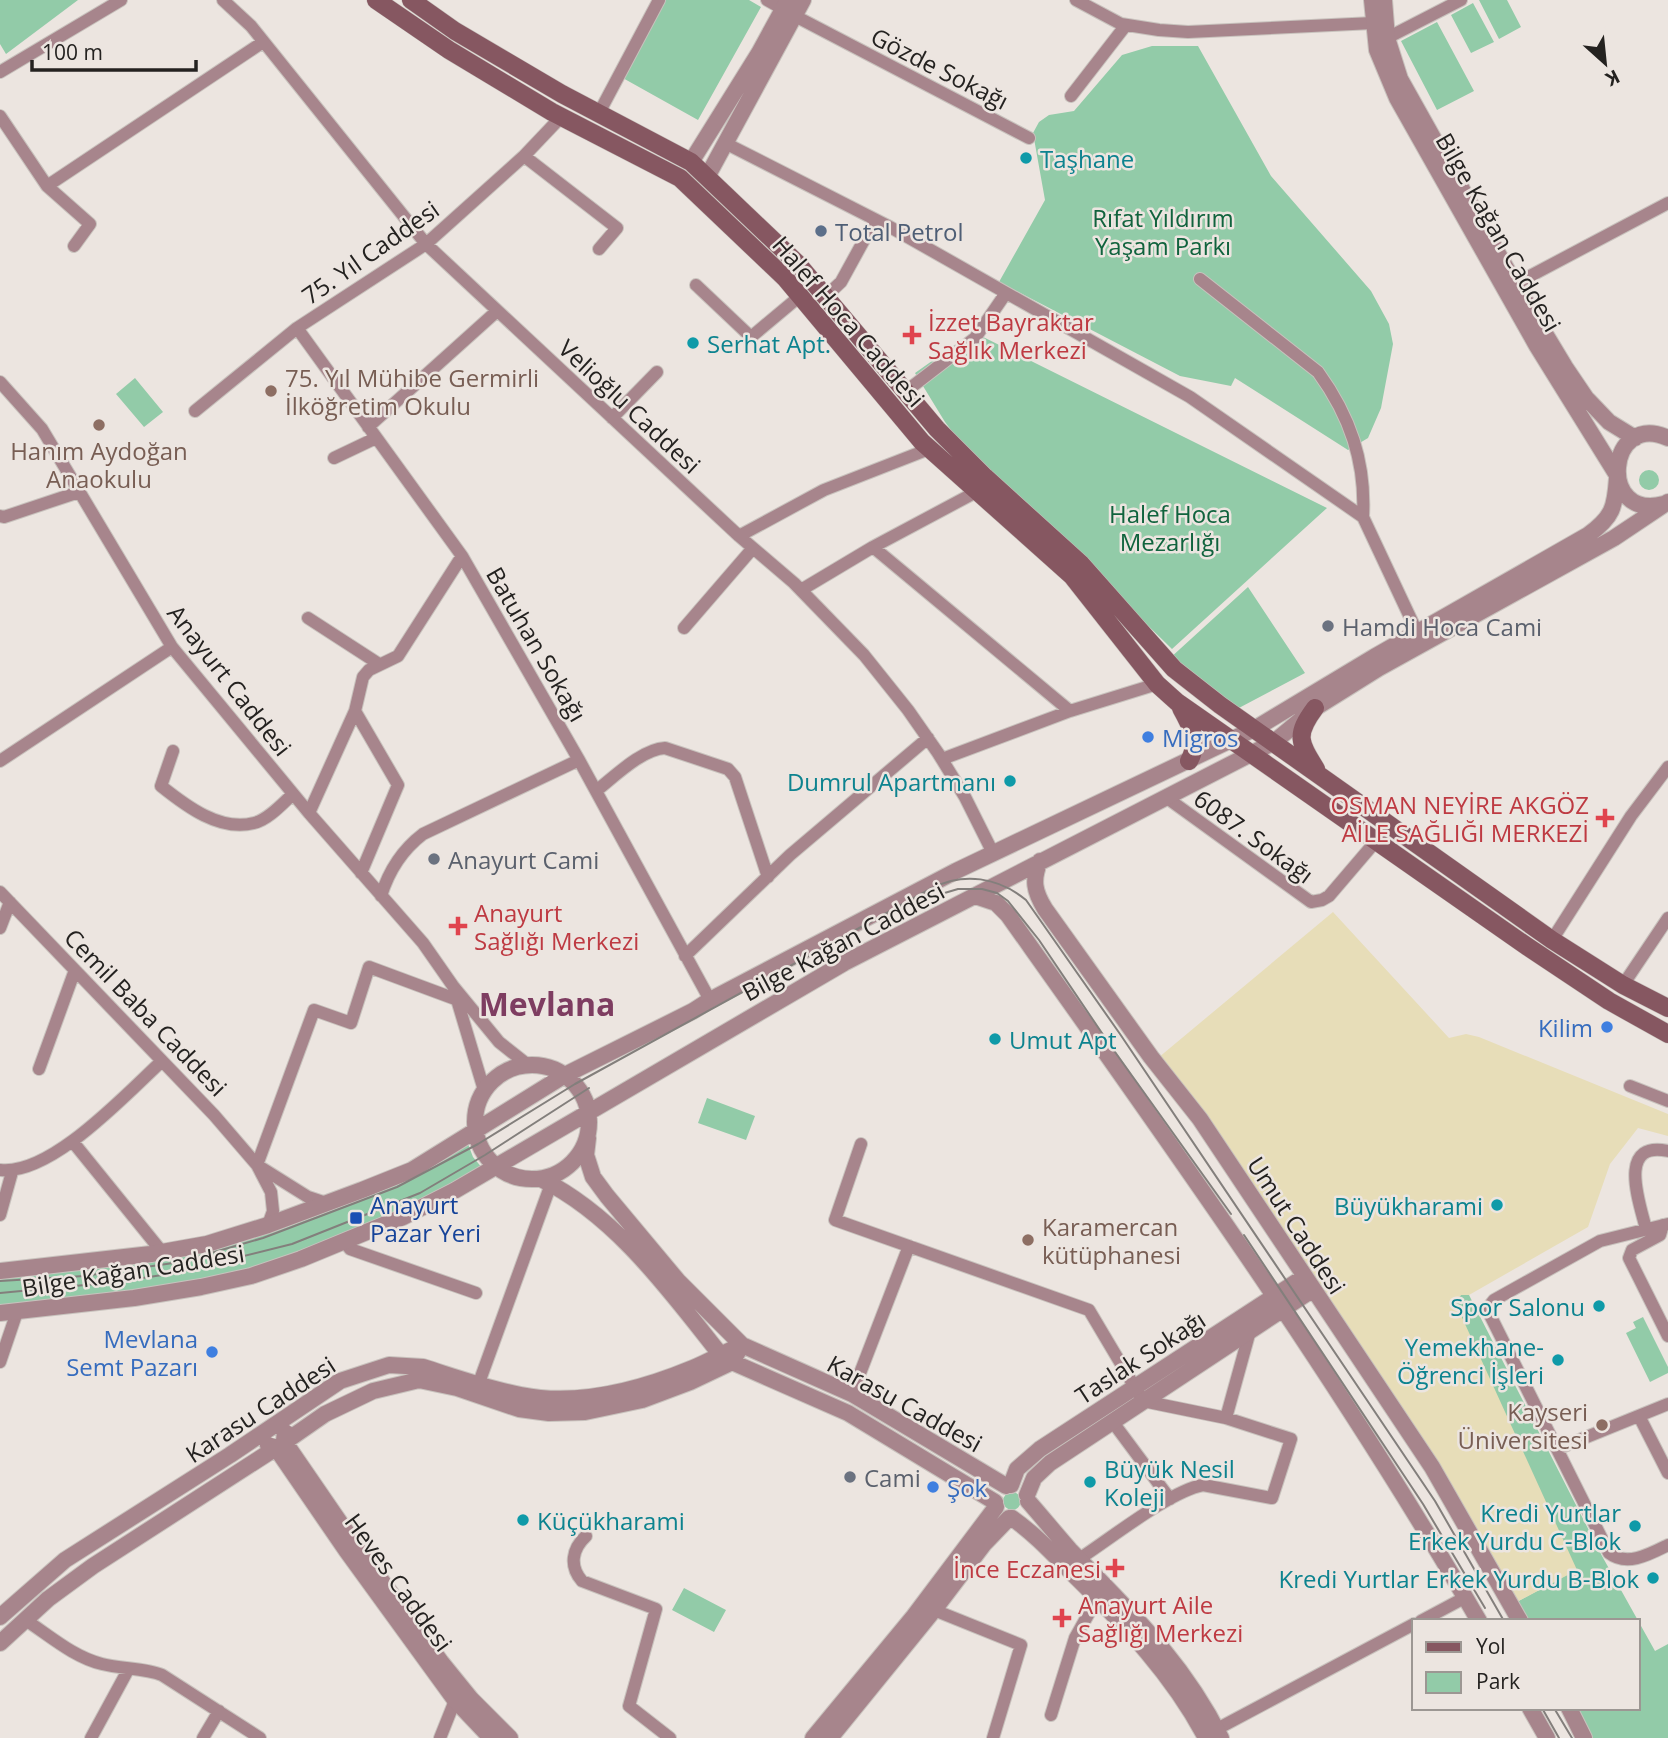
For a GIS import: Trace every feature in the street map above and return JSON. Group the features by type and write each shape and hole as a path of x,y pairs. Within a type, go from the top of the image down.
{"main road":[{"name":"Halef Hoca Caddesi","path":"376,0 449,50 561,117 680,178 785,278 929,449 1072,576 1157,684 1177,702 1599,995 1668,1034"},
{"name":"Halef Hoca Caddesi","path":"411,0 455,31 598,113 691,162 798,264 905,392 985,477 1082,564 1174,669 1220,705 1552,940 1623,985 1668,1008"},
{"path":"1177,702 1194,733 1194,753 1189,761"},
{"path":"1315,708 1302,725 1301,735 1304,747 1320,775"}],"street":[{"path":"0,72 104,4 121,0"},
{"name":"Velioğlu Caddesi","path":"223,0 243,17 263,41 426,244 739,536 801,590 864,655 928,738 993,853"},
{"path":"598,113 659,0"},
{"name":"Gözde Sokağı","path":"766,0 788,8 1030,138"},
{"path":"691,162 788,8 803,0"},
{"path":"1076,0 1126,25 1159,30 1188,32 1373,23"},
{"name":"Bilge Kağan Caddesi","path":"0,1271 162,1252 207,1244 268,1225 412,1170 565,1075 693,1011 993,853 1256,728 1598,528 1615,506 1617,477 1530,334 1397,98 1380,61 1372,0"},
{"name":"Bilge Kağan Caddesi","path":"1384,0 1387,38 1400,79 1515,284 1587,398 1609,422 1635,438"},
{"path":"1387,38 1461,0"},
{"path":"706,177 725,143 788,8"},
{"path":"1071,96 1126,25"},
{"path":"47,186 263,41"},
{"path":"0,116 47,186 90,224 74,246"},
{"name":"75. Yıl Caddesi","path":"194,411 297,328 426,244 524,156 561,117"},
{"path":"725,143 875,220 1190,397 1363,516"},
{"path":"524,156 617,228 599,249"},
{"path":"1515,284 1668,203"},
{"path":"825,297 841,282 875,220"},
{"path":"1200,279 1318,372 1327,384 1354,439 1363,483 1363,516 1417,632"},
{"path":"696,285 751,337 800,296"},
{"path":"905,392 975,338 1006,293"},
{"path":"368,427 497,311"},
{"name":"Batuhan Sokağı","path":"297,328 462,556 579,760 710,1000"},
{"path":"612,418 657,372"},
{"name":"Anayurt Caddesi","path":"0,382 25,407 41,429 172,647 309,813 423,943 453,986"},
{"path":"1666,435 1644,435 1635,438 1618,459 1617,477 1626,495 1633,500 1651,506 1668,502"},
{"path":"334,458 376,438"},
{"path":"739,536 824,490 929,449"},
{"path":"0,516 4,517 79,492"},
{"path":"801,590 873,547 976,492"},
{"name":"Bilge Kağan Caddesi","path":"0,1313 97,1304 226,1282 276,1268 403,1217 496,1167 844,963 1274,742 1315,708 1379,668 1620,534 1668,502"},
{"path":"873,547 1070,711"},
{"path":"684,628 753,548"},
{"path":"309,813 355,710 363,677 379,664 398,656 462,556"},
{"path":"308,618 379,664"},
{"path":"0,761 172,647"},
{"path":"942,760 1070,711 1157,684"},
{"path":"355,710 398,785 361,873"},
{"path":"685,956 790,855 928,738"},
{"path":"596,791 647,752 659,748 729,769 735,777 768,877"},
{"path":"173,751 161,786 187,806 216,820 238,824 257,823 293,794"},
{"path":"381,896 394,865 407,848 423,834 579,760"},
{"path":"1552,940 1631,816 1668,767"},
{"name":"6087. Sokağı","path":"1167,798 1311,902 1322,901 1329,896 1376,841"},
{"name":"Umut Caddesi","path":"1040,861 1034,882 1045,909 1151,1057 1200,1119 1432,1467 1519,1619"},
{"name":"Cemil Baba Caddesi","path":"0,891 214,1115 257,1165 271,1192 273,1211 268,1225"},
{"path":"975,896 996,903 1008,915 1200,1185 1388,1469 1478,1619"},
{"path":"0,928 10,902"},
{"path":"1623,985 1668,918"},
{"path":"257,1165 314,1010 351,1023 369,967 458,1000"},
{"path":"39,1069 75,970"},
{"path":"453,986 484,1090"},
{"path":"453,986 499,1042 528,1065"},
{"path":"0,1216 6,1171 31,1165 73,1142 162,1061"},
{"path":"528,1065 546,1066 565,1075 577,1086 588,1112 586,1155 593,1177 678,1281 742,1345 726,1358 634,1252 591,1210 546,1181 518,1179 496,1167 478,1144 475,1131 476,1106 484,1090 496,1077 511,1069 528,1065"},
{"path":"1630,1086 1668,1101"},
{"path":"477,1389 546,1181 568,1167 580,1154 587,1138"},
{"path":"73,1142 162,1252"},
{"path":"861,1144 835,1220 1089,1310 1139,1394 1291,1439 1272,1497 1203,1485 1186,1490 1079,1559"},
{"path":"1646,1229 1634,1180 1635,1170 1647,1152 1658,1149 1668,1151"},
{"name":"Cemil Baba Caddesi","path":"257,1165 308,1197 326,1203"},
{"path":"1665,1224 1600,1241 1494,1300 1489,1305 1489,1314 1606,1549 1613,1556 1628,1560 1668,1545"},
{"path":"1665,1224 1660,1236 1632,1250 1629,1258 1668,1336"},
{"path":"344,1241 350,1249 476,1293"},
{"path":"852,1394 908,1246"},
{"name":"Taslak Sokağı","path":"1028,1498 1034,1479 1041,1471 1112,1421 1139,1394 1308,1283"},
{"name":"Taslak Sokağı","path":"1009,1485 1017,1469 1027,1459 1250,1331 1279,1302"},
{"path":"0,1362 17,1312"},
{"path":"1226,1418 1250,1331"},
{"name":"Karasu Caddesi","path":"742,1345 852,1394 1009,1485"},
{"name":"Karasu Caddesi","path":"0,1617 65,1560 230,1455 268,1427 340,1381 389,1365 423,1367 477,1389 504,1406 534,1412 585,1412 642,1400 690,1382 726,1358 848,1413 995,1504"},
{"name":"Karasu Caddesi","path":"0,1643 24,1619 93,1566 342,1405 373,1391 419,1380 477,1389"},
{"path":"1557,1449 1668,1404"},
{"path":"1639,1416 1668,1473"},
{"path":"1112,1421 1170,1499"},
{"path":"268,1427 264,1440 269,1446 280,1444"},
{"name":"Heves Caddesi","path":"280,1444 306,1473 458,1693 510,1738"},
{"name":"Heves Caddesi","path":"280,1444 346,1550 491,1738"},
{"path":"813,1738 914,1616 995,1504 998,1492 1009,1485 1021,1487 1079,1559 1159,1642 1193,1688 1214,1735"},
{"path":"830,1738 984,1544 1011,1518 1022,1514 1028,1498"},
{"path":"995,1504 1002,1515 1032,1531 1098,1597 1163,1671 1214,1735"},
{"path":"586,1536 578,1544 573,1559 575,1570 582,1581 656,1609 629,1706 670,1738"},
{"path":"1051,1715 1074,1638 1098,1597"},
{"path":"1425,1619 1465,1597"},
{"path":"934,1610 1021,1645 993,1738"},
{"path":"24,1619 78,1655 99,1664 162,1675 260,1738"},
{"path":"1214,1735 1412,1626"},
{"path":"97,1736 128,1670"},
{"path":"440,1738 458,1693"},
{"path":"1531,1710 1547,1738"},
{"path":"1570,1710 1584,1738"},
{"path":"203,1738 219,1711"}],"green space":[{"path":"0,0 78,0 6,54 0,44"},
{"path":"664,0 749,0 761,7 698,120 621,77"},
{"path":"1479,0 1507,0 1521,27 1499,39"},
{"path":"1473,3 1494,42 1471,53 1451,15"},
{"path":"1437,22 1474,91 1437,110 1401,41"},
{"name":"Rıfat Yıldırım Yaşam Parkı","path":"1152,46 1198,46 1271,176 1371,291 1389,324 1393,344 1381,408 1368,438 1348,450 1235,378 1231,386 1180,376 999,282 1045,200 1033,133 1039,122 1049,115 1074,111 1122,55"},
{"name":"Halef Hoca Mezarlığı","path":"973,332 1327,508 1172,649 960,442 945,422 915,373"},
{"path":"135,378 163,412 144,427 116,394"},
{"path":"1649,470 1656,473 1659,480 1656,487 1649,490 1642,487 1639,480 1642,473"},
{"path":"1248,587 1305,673 1237,709 1169,659"},
{"path":"707,1098 755,1116 746,1140 698,1123"},
{"path":"468,1144 473,1157 483,1169 392,1214 290,1257 215,1280 0,1309 0,1279 148,1262"},
{"path":"1461,1295 1469,1295 1602,1556 1637,1619 1521,1619 1513,1604 1576,1570 1455,1306 1456,1299"},
{"path":"1643,1317 1668,1367 1668,1373 1650,1382 1626,1333 1636,1328 1633,1322"},
{"path":"1012,1492 1018,1495 1021,1501 1018,1507 1012,1510 1006,1507 1003,1501 1006,1495"},
{"path":"684,1588 726,1610 714,1632 672,1610"},
{"path":"1640,1624 1655,1651 1668,1644 1668,1738 1589,1738 1573,1710 1640,1710"}],"sand":[{"path":"1333,912 1449,1038 1466,1034 1479,1037 1668,1114 1668,1136 1638,1128 1610,1164 1588,1227 1469,1295 1461,1295 1455,1302 1577,1570 1513,1604 1430,1461 1152,1063"}],"tram line":[{"path":"0,1281 84,1276 180,1262 263,1238 397,1187 478,1144 575,1084 932,888 956,880 981,879 1004,886 1026,900 1120,1034 1435,1501 1503,1619"},
{"path":"931,897 958,889 982,889 997,893 1008,901 1039,940 1110,1045 1231,1214"},
{"path":"0,1293 117,1282 175,1273 292,1244 420,1193 589,1088"},
{"path":"1244,1235 1423,1504 1485,1608"},
{"path":"1543,1710 1559,1738"},
{"path":"1555,1710 1572,1738"}],"place":[{"name":"Taşhane","path":"1026,158"},
{"name":"Total Petrol","path":"821,231"},
{"name":"İzzet Bayraktar Sağlık Merkezi","path":"912,335"},
{"name":"Serhat Apt.","path":"693,343"},
{"name":"75. Yıl Mühibe Germirli İlköğretim Okulu","path":"271,391"},
{"name":"Hanım Aydoğan Anaokulu","path":"99,425"},
{"name":"Hamdi Hoca Cami","path":"1328,626"},
{"name":"Migros","path":"1148,737"},
{"name":"Dumrul Apartmanı","path":"1010,781"},
{"name":"OSMAN NEYİRE AKGÖZ AİLE SAĞLIĞI MERKEZİ","path":"1605,818"},
{"name":"Anayurt Cami","path":"434,859"},
{"name":"Anayurt Sağlığı Merkezi","path":"458,926"},
{"name":"Kilim","path":"1607,1027"},
{"name":"Umut Apt","path":"995,1039"},
{"name":"Büyükharami","path":"1497,1205"},
{"name":"Anayurt Pazar Yeri","path":"356,1218"},
{"name":"Karamercan kütüphanesi","path":"1028,1240"},
{"name":"Spor Salonu","path":"1599,1306"},
{"name":"Mevlana Semt Pazarı","path":"212,1352"},
{"name":"Yemekhane- Öğrenci İşleri","path":"1558,1360"},
{"name":"Kayseri Üniversitesi","path":"1602,1425"},
{"name":"Cami","path":"850,1477"},
{"name":"Büyük Nesil Koleji","path":"1090,1482"},
{"name":"Şok","path":"933,1487"},
{"name":"Küçükharami","path":"523,1520"},
{"name":"Kredi Yurtlar Erkek Yurdu C-Blok","path":"1635,1526"},
{"name":"İnce Eczanesi","path":"1115,1568"},
{"name":"Kredi Yurtlar Erkek Yurdu B-Blok","path":"1653,1578"},
{"name":"Anayurt Aile Sağlığı Merkezi","path":"1062,1618"}],"district":[{"name":"Mevlana","path":"547,1003"}]}
